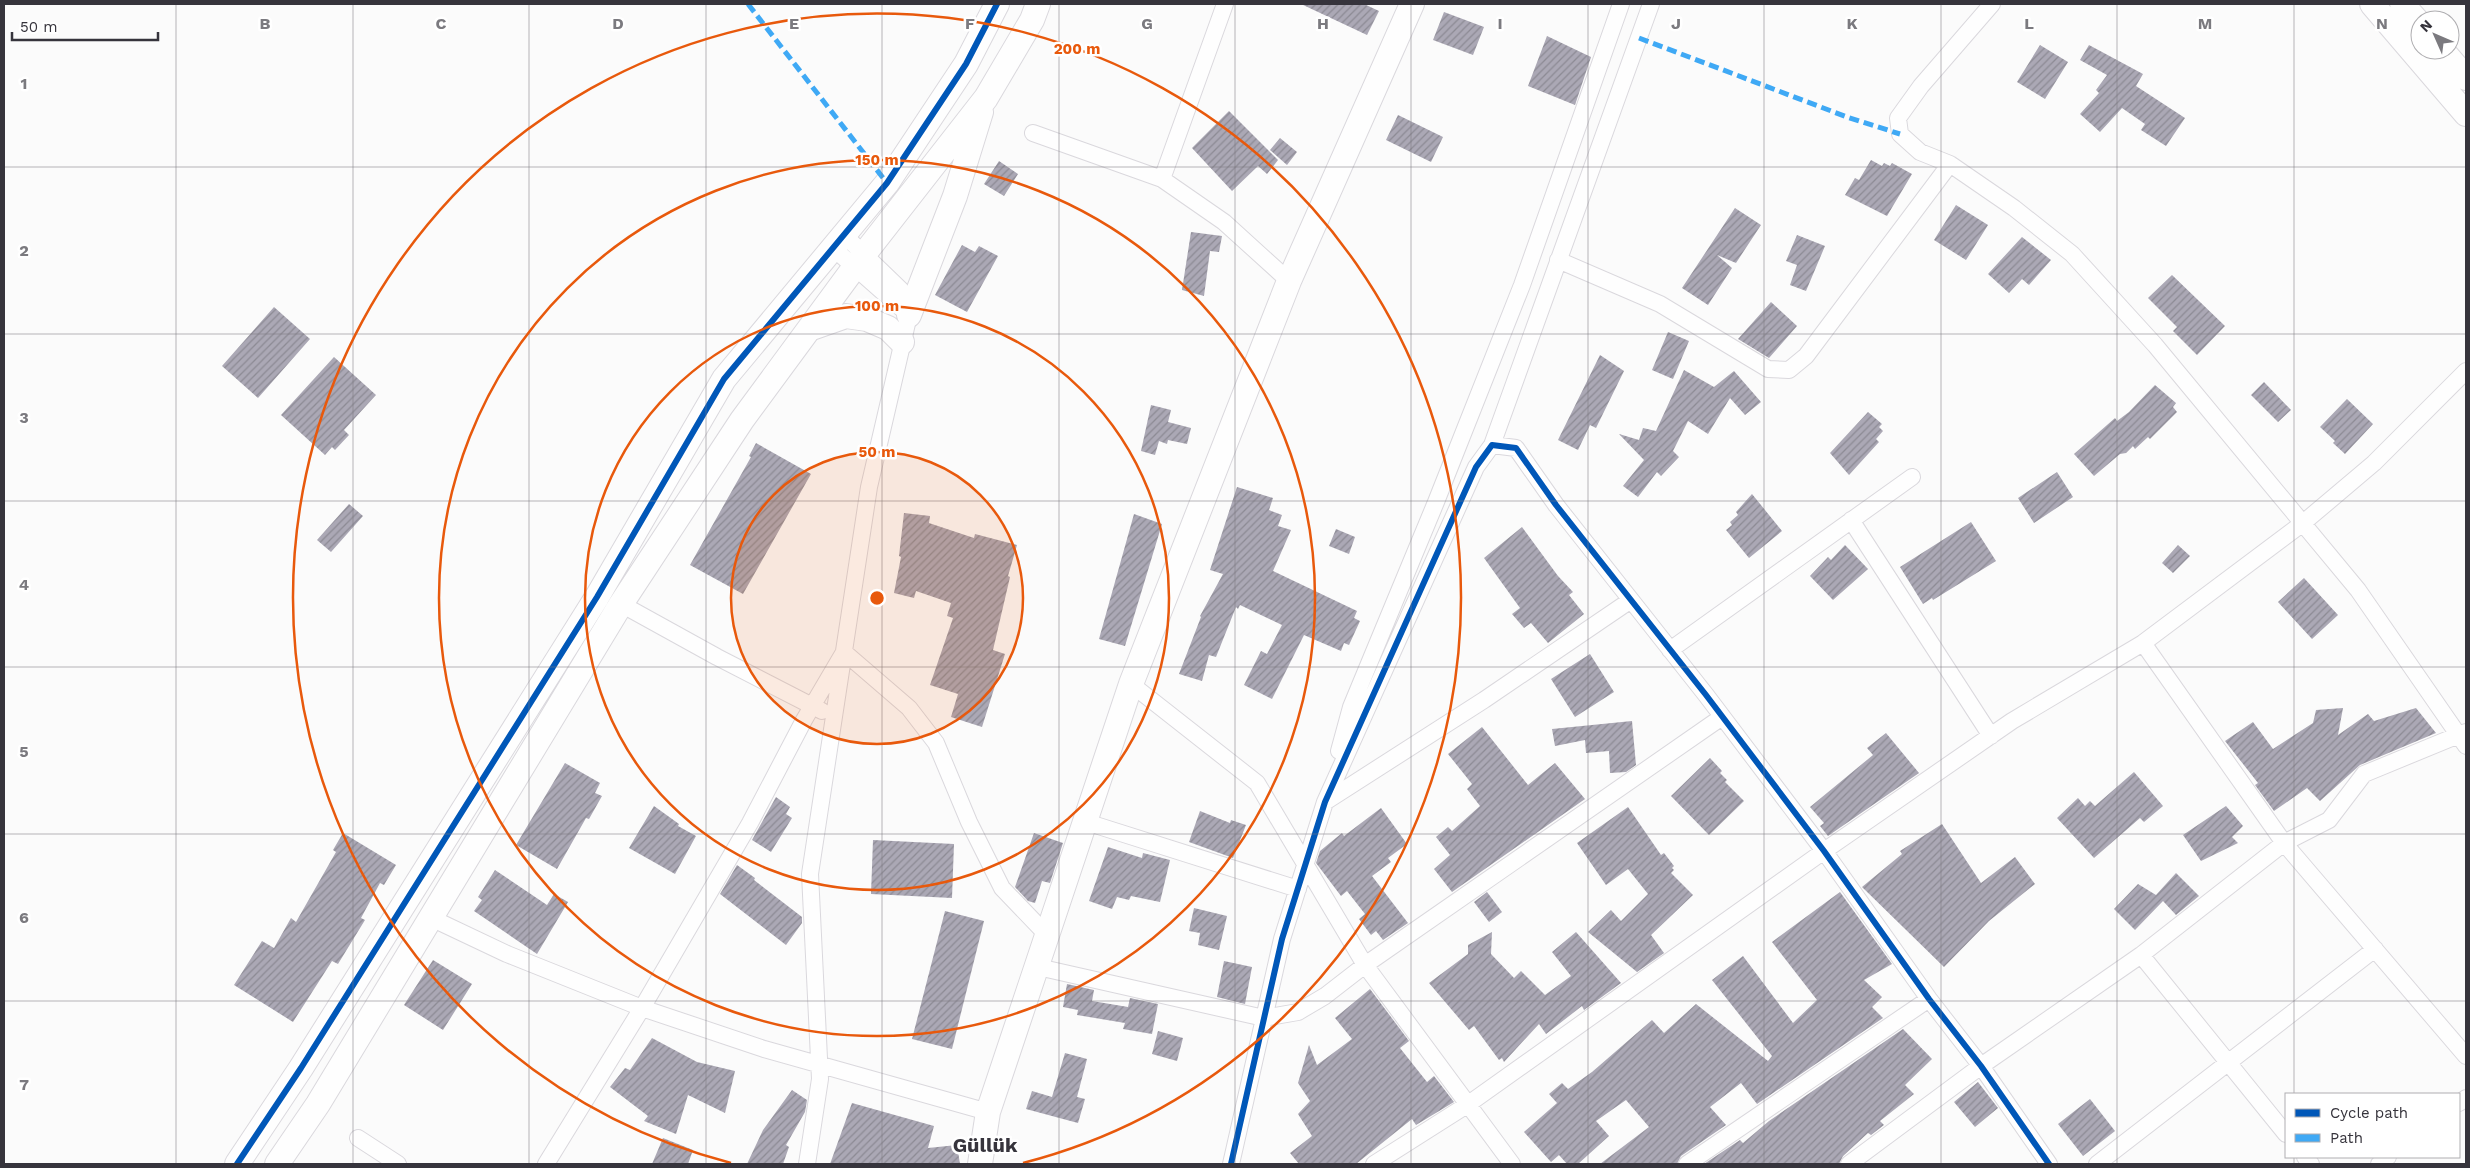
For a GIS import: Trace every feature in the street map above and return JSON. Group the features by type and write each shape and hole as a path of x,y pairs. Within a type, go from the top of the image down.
{"street":[{"path":"237,1164 306,1060 597,597 724,379 888,183 961,72 997,4"},
{"path":"277,1164 318,1104 621,604 742,420 860,260 986,98 1032,20 1038,4"},
{"path":"1162,179 1226,4"},
{"path":"980,1164 988,1112 1132,684 1288,281 1412,4"},
{"path":"1231,1164 1282,940 1325,802 1351,708 1433,510 1522,285 1621,4"},
{"path":"1325,802 1476,467 1492,445 1651,4"},
{"path":"1849,1164 1981,1066 2141,955 2284,843 2329,820 2364,774 2464,738 2358,590 2155,345 2072,254 2014,208 1950,164 1920,152 1900,134 1898,118 1921,86 1992,4"},
{"path":"2372,4 2466,114"},
{"path":"2451,60 2466,78"},
{"path":"807,1164 820,1079 810,874 869,487 909,315 955,196 986,98"},
{"path":"1033,133 1162,179 1224,222 1288,281"},
{"path":"1558,260 1660,304 1768,369 1789,370 1806,356 1950,164"},
{"path":"838,242 901,290 909,315"},
{"path":"809,329 846,316 860,318 888,328 902,342"},
{"path":"1374,1164 1466,1105 1824,851 1990,736 2143,643 2303,523 2374,463 2466,371"},
{"path":"1492,445 1516,448 1556,505 1824,851 1929,999 1981,1066 2049,1164"},
{"path":"1670,650 1912,477"},
{"path":"1851,520 1990,736"},
{"path":"1325,802 1484,700 1630,600"},
{"path":"621,604 717,657 812,705 834,719"},
{"path":"2143,643 2284,843 2466,1056"},
{"path":"546,1164 642,1008 750,823 812,705 844,652"},
{"path":"844,652 909,708 936,743 969,822 1002,888 1048,936"},
{"path":"1132,684 1257,783 1365,965 1466,1105 1512,1164"},
{"path":"1038,967 1264,1018 1298,1012 1326,996 1365,965 1722,717"},
{"path":"1086,822 1298,889"},
{"path":"431,918 507,954 642,1008 764,1049 988,1112"},
{"path":"2097,1164 2374,949"},
{"path":"2141,955 2285,1133"},
{"path":"1687,1164 1929,999"},
{"path":"358,1138 398,1164"}],"building":[{"path":"1301,4 1364,4 1379,11 1367,35"},
{"path":"1444,12 1484,27 1473,55 1433,40"},
{"path":"1547,36 1591,57 1575,105 1528,86"},
{"path":"2040,45 2068,62 2045,99 2017,82"},
{"path":"2089,45 2143,74 2136,86 2185,118 2166,146 2141,130 2145,124 2122,108 2100,132 2080,114 2099,93 2096,90 2107,75 2080,60"},
{"path":"1229,111 1278,160 1267,174 1258,166 1232,191 1192,148"},
{"path":"1398,115 1443,137 1431,162 1386,140"},
{"path":"1280,138 1297,152 1287,165 1270,150"},
{"path":"1871,160 1882,166 1884,163 1890,166 1892,163 1912,174 1887,216 1845,195 1855,178 1859,180"},
{"path":"999,161 1018,174 1004,196 984,184"},
{"path":"1956,205 1988,225 1966,260 1934,240"},
{"path":"1735,208 1761,225 1736,263 1717,255 1732,268 1708,305 1682,288"},
{"path":"1191,232 1222,236 1219,252 1210,251 1204,296 1182,290"},
{"path":"1797,235 1825,246 1806,291 1790,285 1797,265 1786,261"},
{"path":"2022,237 2051,260 2029,285 2022,279 2009,293 1988,274"},
{"path":"962,245 975,252 979,246 998,256 967,312 935,295"},
{"path":"2172,275 2225,326 2197,355 2173,331 2177,327 2148,298"},
{"path":"1771,302 1797,326 1769,358 1738,339"},
{"path":"274,307 310,339 258,398 222,366"},
{"path":"1668,332 1689,341 1673,379 1652,370"},
{"path":"1600,355 1624,371 1596,428 1590,425 1578,450 1558,440"},
{"path":"334,357 376,395 344,430 349,435 335,450 332,447 325,455 281,415"},
{"path":"1684,370 1714,387 1734,371 1761,402 1745,415 1730,398 1708,434 1688,421 1673,451 1679,457 1661,476 1657,472 1638,497 1623,486 1644,460 1619,434 1639,440 1643,428 1656,431"},
{"path":"2264,382 2291,410 2278,422 2251,395"},
{"path":"2155,385 2176,403 2173,407 2177,412 2150,439 2148,437 2135,449 2133,446 2126,453 2120,454 2094,476 2074,454 2115,418 2117,421 2129,412"},
{"path":"2347,399 2373,424 2345,454 2320,427"},
{"path":"1151,405 1171,410 1168,422 1191,428 1187,444 1168,440 1167,444 1159,441 1155,455 1141,451"},
{"path":"1868,412 1882,424 1879,427 1883,431 1876,439 1879,442 1849,475 1830,453"},
{"path":"756,443 811,474 743,594 690,565 751,457 749,456"},
{"path":"2057,472 2073,497 2034,523 2018,498"},
{"path":"1237,487 1273,498 1269,510 1282,515 1278,526 1291,530 1273,571 1357,611 1354,618 1360,621 1349,645 1344,643 1341,651 1304,635 1272,699 1244,685 1261,651 1267,654 1282,625 1240,605 1238,609 1236,607 1216,657 1209,655 1202,681 1179,674 1200,616 1223,574 1210,570"},
{"path":"1752,494 1782,531 1749,558 1726,530 1732,525 1730,522 1738,515 1736,512"},
{"path":"349,504 363,516 331,552 317,540"},
{"path":"904,513 930,516 929,523 974,538 975,534 1017,545 1008,576 1010,577 993,650 1005,654 982,727 951,717 958,694 930,685 953,618 947,616 951,603 916,591 914,598 894,593 901,557 899,556"},
{"path":"1134,514 1162,524 1125,646 1099,639"},
{"path":"1971,522 1996,561 1933,600 1932,598 1923,604 1900,567"},
{"path":"1522,527 1558,576 1573,592 1569,595 1584,614 1548,643 1531,623 1524,628 1512,614 1520,608 1484,558"},
{"path":"1336,529 1355,537 1349,554 1329,546"},
{"path":"1845,545 1868,569 1833,600 1810,576 1828,557 1831,560"},
{"path":"2178,545 2190,556 2173,573 2162,563"},
{"path":"2304,578 2338,615 2312,639 2278,602"},
{"path":"1590,654 1614,692 1575,717 1551,679"},
{"path":"2343,708 2338,735 2368,714 2374,721 2416,708 2436,733 2360,765 2320,801 2307,788 2274,811 2255,785 2258,783 2225,741 2253,722 2273,749 2313,723 2316,710"},
{"path":"1632,721 1636,765 1626,772 1610,773 1609,751 1586,753 1585,740 1555,746 1552,729"},
{"path":"1482,727 1528,785 1555,763 1585,799 1452,892 1434,869 1450,855 1436,837 1448,827 1452,831 1480,806 1467,789 1472,784 1448,754"},
{"path":"1886,733 1919,773 1828,836 1820,826 1824,823 1810,807 1873,755 1867,748"},
{"path":"1710,758 1722,771 1720,773 1727,780 1725,782 1744,801 1709,835 1671,796"},
{"path":"565,763 600,783 595,793 602,796 589,819 586,818 557,869 516,845"},
{"path":"2134,772 2163,806 2144,822 2140,818 2094,858 2057,818 2078,798 2085,806 2090,801 2095,806"},
{"path":"776,797 790,807 786,814 792,818 771,852 752,840"},
{"path":"654,806 679,824 678,826 696,836 675,874 629,848"},
{"path":"2226,806 2243,826 2232,837 2238,843 2201,861 2183,835"},
{"path":"1628,807 1661,855 1664,853 1674,866 1672,868 1674,870 1671,873 1693,895 1651,935 1664,953 1637,972 1588,932 1611,910 1621,921 1648,894 1628,869 1606,885 1577,843"},
{"path":"1381,808 1407,844 1388,858 1391,862 1372,876 1408,923 1383,940 1376,931 1371,935 1359,919 1365,914 1347,891 1341,896 1316,863 1320,851 1342,833 1344,836"},
{"path":"1200,811 1230,823 1231,820 1246,825 1233,858 1189,842"},
{"path":"1942,824 1981,883 2015,857 2035,884 1989,921 1944,967 1862,887 1902,854 1900,851"},
{"path":"343,833 396,865 384,885 380,883 361,918 365,920 338,964 332,961 293,1022 234,985 262,941 274,948 291,918 296,922 336,852 333,850"},
{"path":"1034,833 1063,843 1050,883 1042,881 1035,903 1028,901 1015,887"},
{"path":"873,840 954,844 952,898 871,894"},
{"path":"1108,847 1142,858 1143,853 1170,860 1160,902 1131,896 1129,900 1117,897 1112,909 1089,901"},
{"path":"737,865 802,917 802,923 786,945 720,894"},
{"path":"495,870 547,905 554,894 568,902 537,954 474,911 482,900 478,897"},
{"path":"2176,873 2199,896 2176,915 2163,901 2135,930 2114,909 2138,884 2156,895"},
{"path":"1487,892 1502,912 1489,922 1474,902"},
{"path":"1840,892 1892,964 1864,980 1882,997 1872,1007 1883,1018 1757,1104 1741,1083 1710,1107 1726,1125 1681,1156 1677,1164 1600,1164 1649,1127 1626,1100 1596,1121 1609,1136 1578,1164 1567,1164 1559,1155 1551,1162 1524,1132 1557,1103 1549,1094 1562,1083 1568,1089 1592,1072 1652,1020 1664,1033 1696,1004 1768,1061 1772,1056 1712,980 1743,956 1793,1023 1817,1000 1772,942"},
{"path":"1194,908 1227,916 1219,950 1198,945 1200,933 1189,931"},
{"path":"945,911 984,921 952,1049 912,1039"},
{"path":"1492,932 1491,954 1514,978 1521,971 1545,995 1571,976 1552,952 1576,932 1621,983 1584,1010 1582,1006 1546,1034 1539,1024 1504,1062 1502,1058 1499,1060 1474,1026 1469,1030 1429,983 1468,954 1468,945"},
{"path":"433,960 472,984 443,1030 404,1005"},
{"path":"1224,961 1252,967 1245,1004 1217,997"},
{"path":"1067,984 1094,990 1092,1001 1128,1007 1130,998 1158,1004 1152,1034 1123,1029 1125,1023 1077,1015 1078,1010 1063,1007"},
{"path":"1370,989 1409,1041 1400,1048 1427,1082 1434,1076 1454,1102 1416,1125 1412,1119 1356,1164 1299,1164 1290,1153 1312,1136 1298,1114 1310,1101 1298,1083 1309,1045 1317,1065 1352,1039 1335,1018"},
{"path":"1903,1029 1932,1059 1905,1085 1914,1094 1880,1121 1884,1125 1871,1135 1868,1133 1843,1156 1839,1164 1704,1164 1740,1140 1743,1143 1769,1121"},
{"path":"1158,1031 1183,1038 1177,1061 1152,1054"},
{"path":"652,1038 697,1062 735,1071 725,1113 688,1095 676,1134 644,1121 648,1116 610,1087 625,1068 630,1070"},
{"path":"1065,1053 1087,1059 1077,1097 1085,1099 1078,1123 1026,1109 1032,1091 1052,1097"},
{"path":"1978,1082 1998,1108 1975,1127 1954,1102"},
{"path":"792,1090 807,1100 805,1112 786,1145 789,1147 783,1164 747,1164 763,1130"},
{"path":"2090,1099 2115,1131 2083,1156 2058,1124"},
{"path":"852,1103 934,1126 928,1148 957,1145 960,1164 830,1164"},
{"path":"663,1138 693,1150 688,1164 652,1164"}],"marked path":[{"path":"748,4 887,183"},
{"path":"1639,38 1847,117 1900,134"}],"cycle path":[{"path":"237,1164 301,1068 597,597 724,379 887,183 966,64 997,4"},
{"path":"1231,1164 1282,939 1325,802 1476,467 1492,445 1516,448 1556,505 1706,695 1824,851 1929,999 1981,1066 2049,1164"}],"district":[{"name":"Güllük","path":"985,1145"}]}
